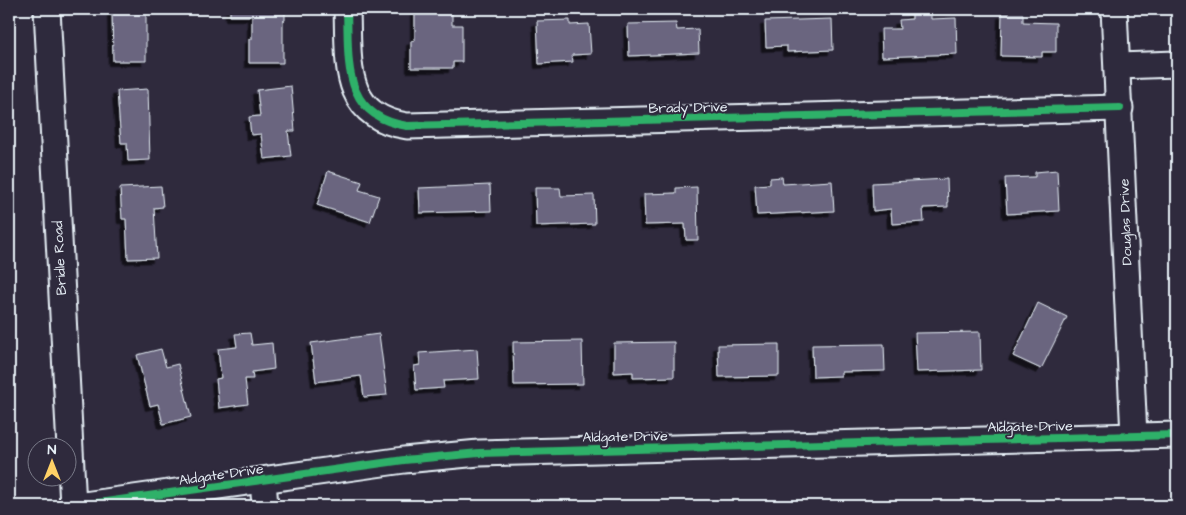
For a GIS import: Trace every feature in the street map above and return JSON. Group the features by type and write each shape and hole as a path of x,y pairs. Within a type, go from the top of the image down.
{"street":[{"name":"Bridle Road","path":"47,9 73,506"},
{"name":"Brady Drive","path":"347,9 352,83 360,102 369,112 383,120 407,126 1120,108"},
{"name":"Douglas Drive","path":"1114,9 1134,436"},
{"path":"1118,66 1177,64"},
{"name":"Aldgate Drive","path":"77,506 404,460 521,451 1177,435"},
{"path":"262,480 266,506"}],"building":[{"path":"112,9 146,9 146,61 113,61"},
{"path":"230,9 285,9 285,20 283,21 283,63 249,63 249,39 252,39 252,16 230,16"},
{"path":"415,9 452,9 452,25 462,25 462,62 453,62 453,68 411,68 411,41 415,40"},
{"path":"912,12 931,12 931,19 956,18 957,54 882,57 881,29 900,29 899,20 912,19"},
{"path":"1002,14 1023,14 1023,22 1056,23 1056,52 1042,52 1042,57 1001,56"},
{"path":"832,19 833,50 787,52 787,46 766,47 765,21"},
{"path":"570,20 570,25 589,24 591,54 572,55 573,62 539,64 537,21"},
{"path":"676,23 677,30 698,29 699,53 629,56 628,24"},
{"path":"291,86 295,131 288,131 291,156 264,159 261,134 251,135 249,117 260,116 257,90"},
{"path":"148,89 150,160 128,161 127,143 121,143 117,91"},
{"path":"1057,170 1059,211 1007,214 1005,178 1035,177 1035,172"},
{"path":"328,171 362,182 359,190 379,196 370,222 317,205"},
{"path":"782,177 783,184 832,181 834,211 757,215 755,185 770,184 770,178"},
{"path":"947,179 948,207 923,208 924,222 892,224 891,209 873,211 872,183"},
{"path":"490,185 491,211 420,213 419,188"},
{"path":"161,186 163,207 154,208 157,258 128,259 126,219 122,219 120,188"},
{"path":"697,187 698,240 686,240 685,224 645,225 644,194 676,193 676,188"},
{"path":"535,188 560,188 561,196 594,195 595,224 536,226"},
{"path":"1038,303 1067,317 1041,369 1013,356"},
{"path":"980,332 981,370 917,372 915,333"},
{"path":"250,333 252,345 272,343 274,369 252,372 253,379 245,379 248,404 219,408 216,379 221,378 218,349 237,347 235,334"},
{"path":"379,334 387,395 364,397 361,376 316,382 311,343"},
{"path":"582,341 583,384 514,385 513,342"},
{"path":"674,342 674,377 633,378 633,372 614,373 614,343"},
{"path":"779,344 779,376 719,377 718,345"},
{"path":"884,344 885,371 841,372 841,376 813,377 812,345"},
{"path":"161,349 166,367 178,364 191,417 163,424 158,404 150,406 137,355"},
{"path":"477,349 479,379 443,381 444,388 416,390 414,366 420,365 419,353"},
{"path":"1177,504 1177,506 1154,506 1154,505"},
{"path":"996,505 996,506 959,506"}],"cycle path":[{"path":"347,9 349,66 353,83 360,98 370,111 386,120 407,126 1120,108"},
{"path":"77,506 404,460 479,453 1177,435"}]}
